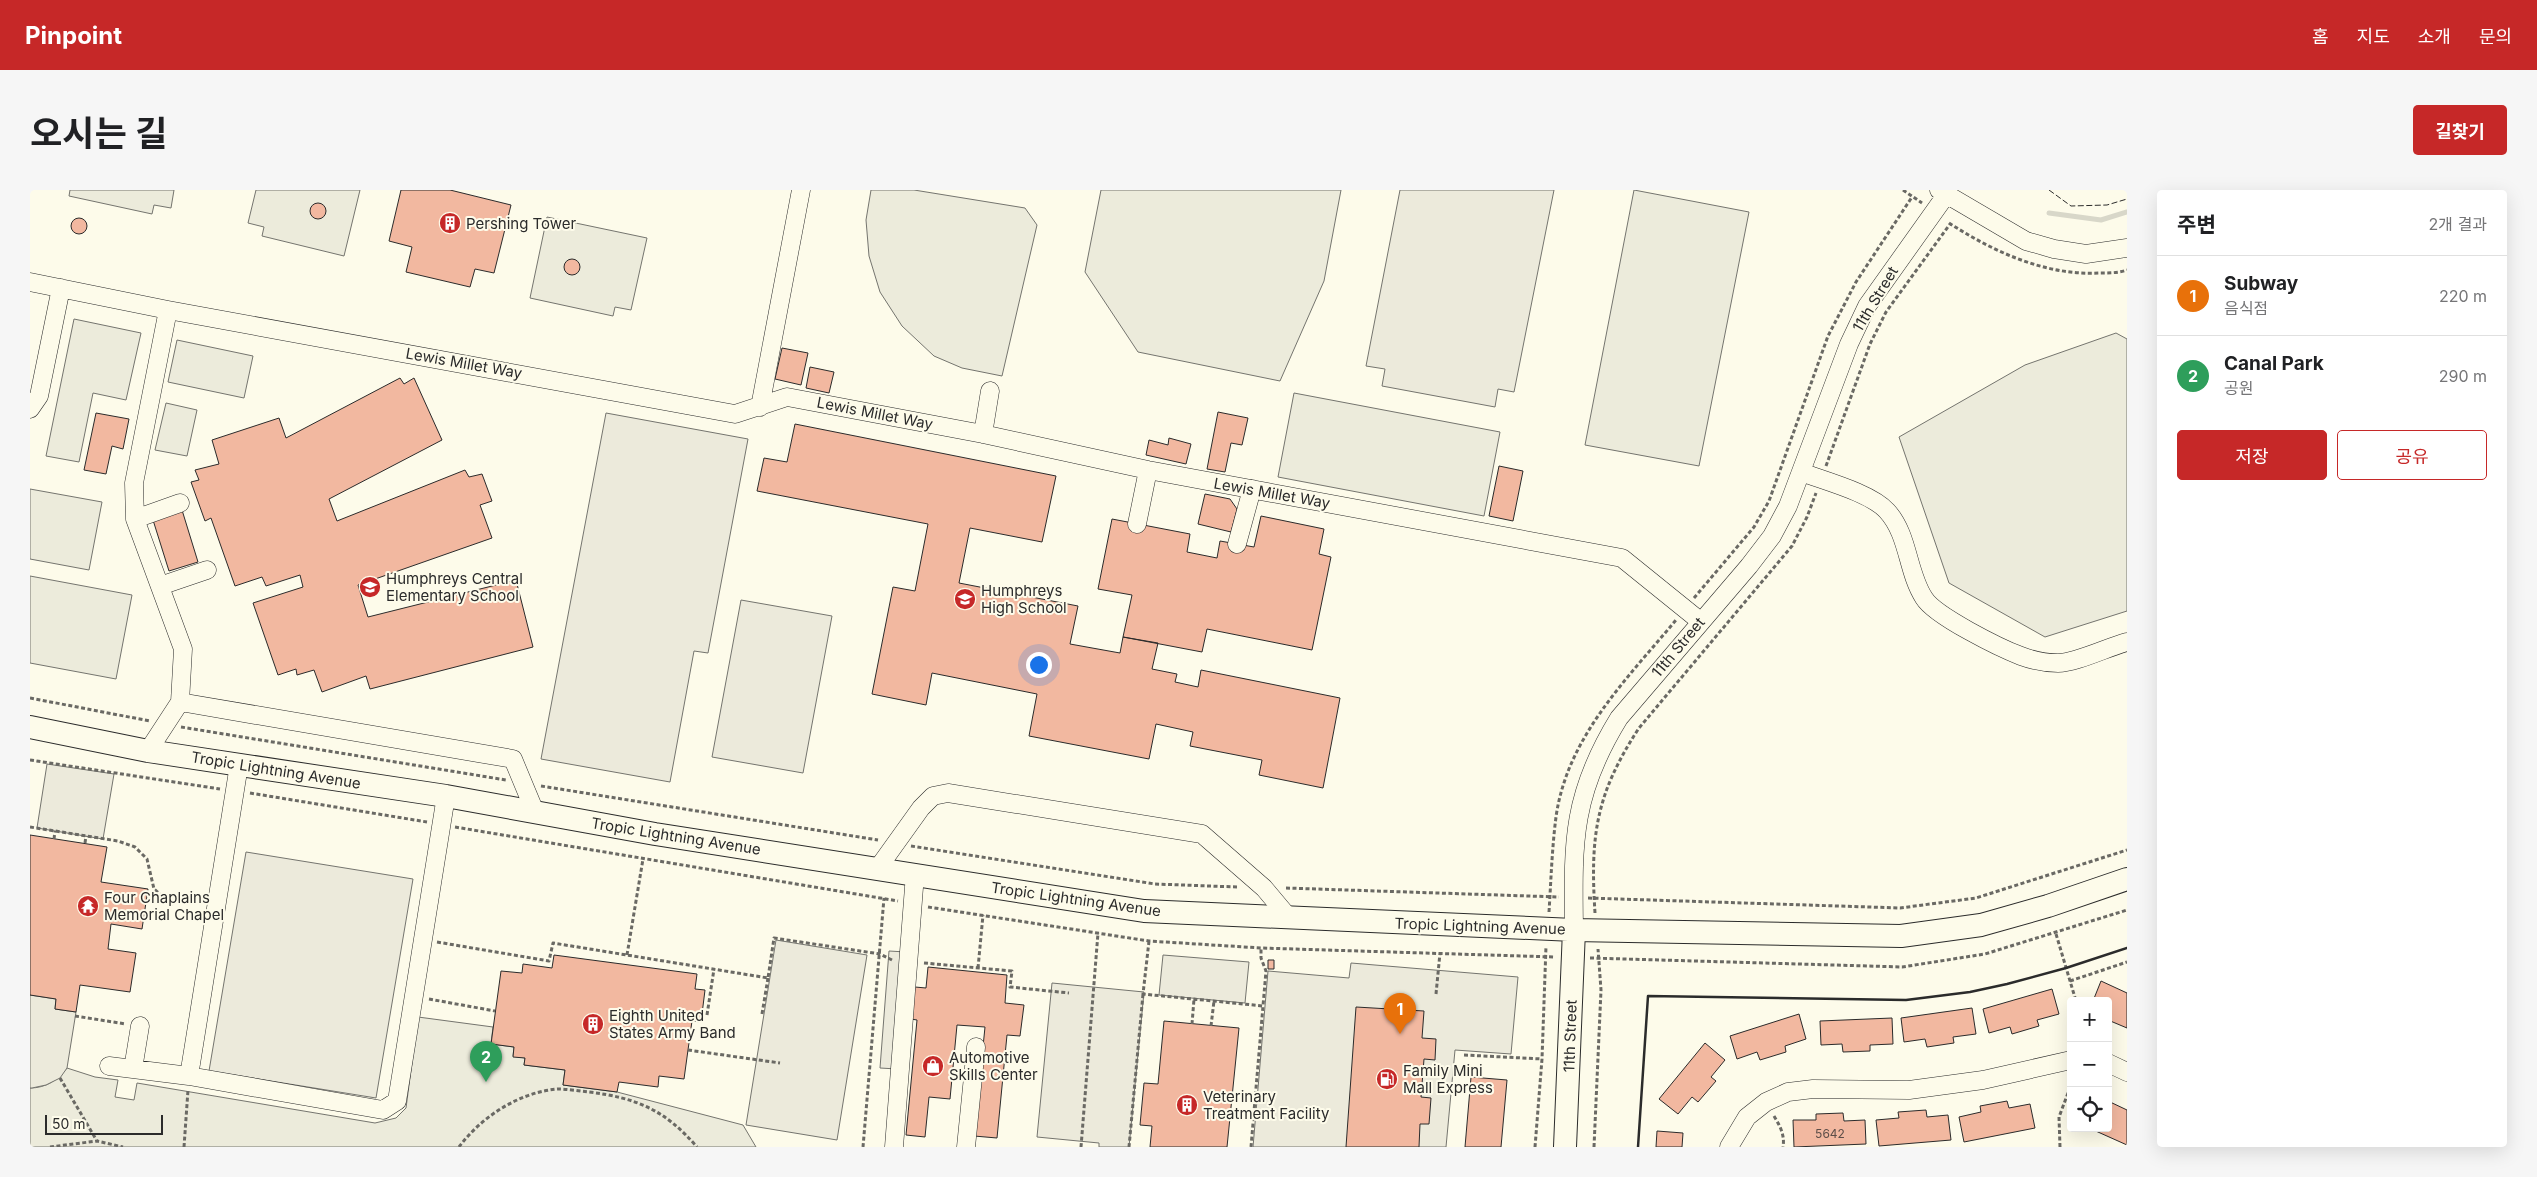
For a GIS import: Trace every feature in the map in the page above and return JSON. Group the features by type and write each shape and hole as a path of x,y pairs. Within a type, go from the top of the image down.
{"main road":[{"name":"Tropic Lightning Avenue","path":"30,727 148,751 446,796 655,834 1144,911 1290,919 1574,930 1901,936 1981,925 2048,906 2127,879"},
{"name":"11th Street","path":"1565,1147 1574,930"}],"street":[{"path":"760,407 801,190"},
{"path":"1943,192 2026,241 2054,250 2086,254 2127,248"},
{"name":"11th Street","path":"1574,930 1573,854 1576,821 1586,783 1601,746 1618,718 1749,566 1772,536 1788,506 1849,344 1866,306 1943,192"},
{"name":"Lewis Millet Way","path":"30,282 168,310 735,414 760,407 787,396 983,434 1148,470 1622,558 1700,621"},
{"path":"30,409 39,396 61,288"},
{"path":"148,751 180,702 182,649 135,519 134,483 168,310"},
{"path":"983,434 990,391"},
{"path":"1137,524 1148,470"},
{"path":"1801,472 1868,498 1887,511 1901,534 1915,582 1925,600 1939,613 1999,645 2021,656 2039,661 2060,663 2127,642"},
{"path":"1237,544 1252,489"},
{"path":"135,519 180,503"},
{"path":"160,586 207,570"},
{"path":"180,702 513,759 535,812"},
{"path":"188,1076 239,765"},
{"path":"878,868 921,808 933,796 948,793 1202,834 1264,888 1290,919"},
{"path":"109,1066 188,1076 384,1110 397,1101 446,796"},
{"path":"894,1147 915,874"},
{"path":"133,1069 140,1026"},
{"path":"966,1147 976,1047"},
{"path":"1729,1147 1747,1117 1766,1102 1788,1092 1813,1089 1908,1090 1983,1080 2067,1061"},
{"path":"2112,1065 2127,1072"}],"path":[{"path":"1535,1147 1542,1059 1545,956 1556,816 1566,776 1582,740 1602,710 1754,527 1769,501 1828,336 1856,282 1912,197"},
{"path":"1594,1147 1601,990 1594,898 1596,823 1607,784 1639,728 1792,546 1807,517 1870,344 1886,312 1950,224"},
{"path":"30,698 165,724 1155,884 1900,908 1976,898 2127,850"},
{"path":"30,760 235,791 913,904 1149,941 1261,948 1902,967 1985,954 2056,934 2127,910"},
{"path":"30,827 118,841 135,848 147,859 154,890 174,906"},
{"path":"54,839 55,831"},
{"path":"84,843 86,836"},
{"path":"627,955 643,859"},
{"path":"863,1147 884,898"},
{"path":"978,968 983,915"},
{"path":"1081,1147 1098,933"},
{"path":"2056,934 2075,997"},
{"path":"762,1014 774,938 880,954 889,960 1012,970 1010,987 1069,993"},
{"path":"422,939 549,962 553,943 768,978"},
{"path":"1128,1147 1149,941"},
{"path":"1251,1147 1266,971 1261,958 1261,948"},
{"path":"1436,994 1440,953"},
{"path":"2070,981 2127,962"},
{"path":"708,1015 714,969"},
{"path":"1144,994 1263,1006"},
{"path":"413,996 495,1011"},
{"path":"1192,1024 1194,999"},
{"path":"1211,1026 1214,1001"},
{"path":"75,1016 140,1026"},
{"path":"688,1050 780,1063"},
{"path":"1464,1054 1542,1059"},
{"path":"184,1147 188,1076"},
{"path":"60,1078 97,1140"},
{"path":"2060,1147 2059,1117 2070,1087"},
{"path":"459,1147 482,1123 506,1106 531,1095 560,1089 620,1096 634,1100 674,1124 697,1147"},
{"path":"1766,1102 1782,1128 1783,1147"},
{"path":"50,1147 97,1140 123,1147"}],"shaded area":[{"path":"70,190 174,190 171,208 154,205 152,214 69,196"},
{"path":"256,190 360,190 344,256 262,236 264,227 248,223"},
{"path":"871,190 914,190 1025,208 1037,225 1002,376 962,368 934,356 902,326 880,292 869,256 866,220"},
{"path":"1101,190 1341,190 1324,281 1280,381 1138,352 1085,272"},
{"path":"1400,190 1554,190 1514,392 1498,389 1495,407 1382,386 1385,369 1366,366"},
{"path":"1634,190 1749,212 1699,466 1585,445"},
{"path":"547,217 647,238 631,310 615,307 613,316 530,298"},
{"path":"74,319 141,333 126,400 93,393 79,462 46,456"},
{"path":"2116,333 2127,339 2127,611 2045,637 1949,583 1899,437 2025,365"},
{"path":"177,340 253,356 244,398 168,382"},
{"path":"1294,393 1500,432 1484,516 1278,477"},
{"path":"166,403 197,410 187,456 155,450"},
{"path":"606,413 748,439 708,653 694,651 670,782 541,759"},
{"path":"30,489 102,502 89,570 30,559"},
{"path":"30,576 132,595 116,679 30,663"},
{"path":"741,600 832,616 803,773 712,757"},
{"path":"47,764 114,774 103,839 37,828"},
{"path":"246,852 413,879 376,1098 209,1071"},
{"path":"776,940 867,955 837,1140 746,1125"},
{"path":"889,951 906,952 897,1069 880,1068"},
{"path":"1163,955 1249,962 1245,1003 1159,995"},
{"path":"1351,963 1518,977 1511,1054 1455,1050 1446,1147 1253,1147 1268,971 1349,978"},
{"path":"1052,983 1144,992 1129,1147 1099,1147 1099,1143 1037,1137"},
{"path":"30,995 56,999 55,1009 76,1012 67,1068 60,1078 46,1085 32,1088 30,1088"},
{"path":"418,1017 493,1027 491,1044 514,1047 513,1056 525,1058 524,1065 565,1070 563,1085 617,1092 743,1125 756,1147 30,1147 30,1088 41,1087 51,1082 67,1068 95,1077 118,1080 115,1097 134,1100 137,1083 375,1123 396,1118 406,1108"}],"building":[{"name":"Pershing Tower","path":"401,190 450,190 511,205 494,273 475,269 470,287 406,272 412,247 389,241"},
{"path":"318,203 324,205 326,211 324,217 318,219 312,217 310,211 312,205"},
{"path":"79,218 85,220 87,226 85,232 79,234 73,232 71,226 73,220"},
{"path":"572,259 578,261 580,267 578,273 572,275 566,273 564,267 566,261"},
{"path":"782,348 808,353 801,385 775,379"},
{"path":"810,367 834,372 829,393 806,388"},
{"path":"400,378 404,384 414,378 442,440 329,499 337,521 465,470 469,477 482,474 492,501 480,505 492,538 358,585 368,617 516,580 533,647 370,689 366,676 322,692 314,670 297,675 296,669 278,675 253,603 303,587 300,575 266,586 262,577 235,586 211,518 205,521 191,482 199,480 195,470 219,464 212,440 279,418 286,438"},
{"path":"1218,412 1248,418 1242,445 1231,443 1225,472 1207,469"},
{"path":"96,413 129,419 123,449 112,446 106,474 84,470"},
{"name":"Humphreys High School","path":"795,424 1056,476 1042,542 970,528 959,583 1078,606 1070,644 1120,653 1123,637 1158,643 1152,669 1177,674 1175,682 1198,687 1201,670 1340,698 1323,788 1259,775 1262,760 1190,746 1193,732 1156,724 1149,759 1029,736 1037,694 932,673 926,705 872,694 893,587 915,591 928,524 757,491 764,458 787,462"},
{"path":"1169,438 1191,444 1186,464 1146,455 1149,440 1168,445"},
{"path":"1499,466 1523,471 1513,521 1489,516"},
{"path":"1205,494 1230,499 1237,509 1231,532 1198,524"},
{"path":"182,510 198,562 169,571 153,520"},
{"path":"1261,516 1324,529 1319,554 1331,557 1312,650 1207,629 1202,652 1123,637 1132,595 1098,589 1112,519 1190,534 1187,552 1217,558 1220,541 1254,547"},
{"name":"Four Chaplains Memorial Chapel","path":"30,835 107,847 101,882 148,889 142,929 111,924 108,949 136,953 130,992 80,985 76,1012 55,1009 56,999 30,995"},
{"name":"Eighth United States Army Band","path":"554,955 697,974 695,989 705,990 701,1022 692,1021 684,1079 659,1076 658,1087 619,1082 617,1092 563,1085 565,1070 524,1065 525,1058 513,1057 514,1047 491,1044 501,971 522,973 523,964 552,968"},
{"path":"1268,960 1274,960 1274,969 1268,969"},
{"name":"Automotive Skills Center","path":"928,967 1007,975 1005,1003 1024,1005 1020,1036 1007,1035 997,1138 974,1136 985,1027 957,1025 950,1099 929,1097 925,1137 906,1135 917,1020 911,1019 915,987 926,988"},
{"path":"2101,981 2127,993 2127,1028 2112,1022 2112,997 2095,997"},
{"path":"2052,989 2059,1014 2037,1020 2039,1026 2012,1034 2010,1027 1989,1033 1983,1009"},
{"name":"Family Mini Mall Express","path":"1356,1007 1424,1011 1422,1038 1436,1039 1435,1060 1424,1059 1421,1097 1431,1098 1429,1124 1420,1124 1419,1147 1346,1147"},
{"path":"1972,1008 1976,1034 1953,1037 1954,1043 1927,1047 1925,1039 1904,1042 1901,1018"},
{"path":"1799,1014 1806,1039 1785,1046 1786,1052 1760,1060 1757,1052 1737,1059 1730,1036"},
{"path":"1892,1018 1893,1044 1870,1045 1870,1051 1843,1052 1842,1044 1821,1045 1820,1021"},
{"name":"Veterinary Treatment Facility","path":"1164,1021 1239,1028 1227,1147 1150,1147 1152,1126 1140,1125 1144,1083 1158,1084"},
{"path":"1705,1043 1725,1060 1711,1077 1716,1081 1698,1102 1692,1097 1678,1114 1659,1099"},
{"path":"1471,1077 1507,1080 1501,1147 1465,1147"},
{"path":"2007,1101 2009,1108 2030,1104 2035,1128 1964,1142 1959,1117 1981,1112 1980,1106"},
{"path":"2112,1103 2127,1110 2127,1145 2098,1132 2112,1132"},
{"path":"1926,1110 1927,1117 1948,1115 1951,1140 1879,1146 1876,1120 1899,1118 1898,1112"},
{"path":"1843,1113 1844,1121 1865,1120 1866,1144 1794,1147 1793,1120 1816,1120 1816,1114"},
{"path":"1657,1131 1683,1133 1682,1147 1656,1147"}],"waterway":[{"path":"2049,213 2101,220 2127,212"}],"fence":[{"path":"2049,190 2071,206 2107,205 2127,199"}],"wall":[{"path":"1638,1147 1648,996 1906,1000 1970,992 2007,984 2066,968 2127,948"}],"place":[{"name":"Pershing Tower","path":"450,223"},
{"name":"Humphreys Central Elementary School","path":"370,587"},
{"name":"Humphreys High School","path":"965,599"},
{"name":"Four Chaplains Memorial Chapel","path":"88,906"},
{"name":"Eighth United States Army Band","path":"593,1024"},
{"name":"Subway","path":"1400,1034"},
{"name":"Automotive Skills Center","path":"933,1066"},
{"name":"Family Mini Mall Express","path":"1387,1079"},
{"name":"Canal Park","path":"486,1082"},
{"name":"Veterinary Treatment Facility","path":"1187,1105"}]}
